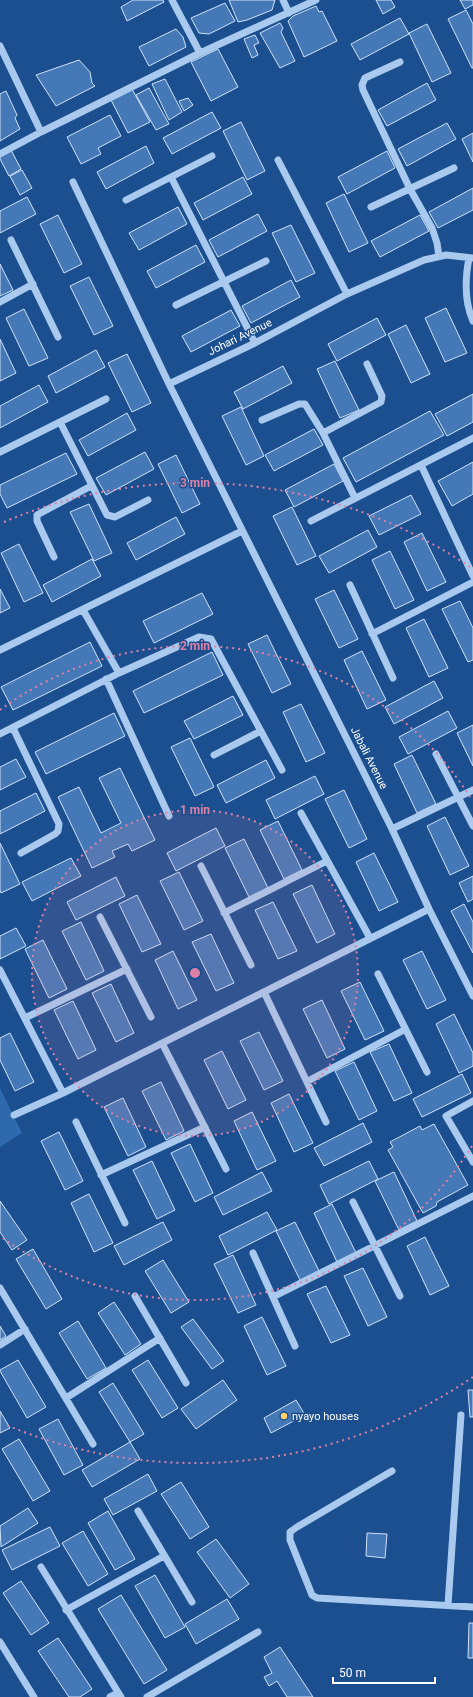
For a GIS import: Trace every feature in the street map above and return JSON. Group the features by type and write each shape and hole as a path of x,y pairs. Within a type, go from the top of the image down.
{"street":[{"path":"172,0 200,52"},
{"path":"283,0 289,13"},
{"path":"0,154 40,132 200,52 316,0"},
{"path":"0,46 40,132"},
{"path":"400,62 365,78 362,85 364,94 410,189 432,228 438,243 439,256"},
{"path":"126,200 212,156"},
{"path":"278,160 347,294"},
{"path":"371,207 454,168"},
{"path":"171,177 255,342"},
{"path":"0,650 242,531 169,384 73,182"},
{"path":"11,240 58,337"},
{"name":"Johari Avenue","path":"169,384 255,342 347,294 424,260 446,255 471,258"},
{"path":"471,258 466,272 466,292 467,305 473,321"},
{"path":"176,306 266,261"},
{"path":"0,302 33,284"},
{"path":"323,433 381,402 382,396 366,364"},
{"path":"0,452 106,398"},
{"path":"262,420 299,404 305,404 323,433 355,498"},
{"path":"60,422 91,486 105,512 109,516 115,517 148,500"},
{"path":"311,520 473,438"},
{"path":"421,465 473,576"},
{"path":"54,557 37,521 37,515 91,486"},
{"name":"Jabali Avenue","path":"242,531 392,829 429,909 473,996"},
{"path":"372,634 473,582"},
{"path":"350,585 393,678"},
{"path":"84,610 118,673"},
{"path":"0,734 118,673 199,637 207,638 211,639 282,770"},
{"path":"106,679 168,816"},
{"path":"13,728 59,824 58,831 55,834 20,853"},
{"path":"214,755 262,731"},
{"path":"436,754 473,826"},
{"path":"392,829 473,790"},
{"path":"301,813 370,938"},
{"path":"224,913 327,861"},
{"path":"201,866 251,965"},
{"path":"14,1115 63,1093 429,909"},
{"path":"100,917 152,1017"},
{"path":"25,1018 127,969"},
{"path":"0,970 63,1093"},
{"path":"378,974 404,1030 426,1072"},
{"path":"264,992 308,1081 326,1122"},
{"path":"308,1081 404,1030"},
{"path":"162,1043 226,1169"},
{"path":"473,1100 446,1116 473,1162"},
{"path":"76,1122 125,1223"},
{"path":"102,1175 205,1127"},
{"path":"273,1297 473,1196"},
{"path":"353,1202 400,1296"},
{"path":"253,1253 295,1346"},
{"path":"0,1288 93,1444"},
{"path":"135,1296 186,1383"},
{"path":"0,1345 25,1329"},
{"path":"66,1398 160,1338"},
{"path":"448,1605 461,1415"},
{"path":"392,1471 297,1526 290,1532 290,1540 312,1594 317,1598 473,1607"},
{"path":"138,1511 192,1602"},
{"path":"66,1610 164,1556"},
{"path":"41,1566 66,1610 119,1695 110,1697"},
{"path":"146,1697 258,1632"},
{"path":"0,1642 34,1697"}],"shaded area":[{"path":"0,1088 22,1133 0,1147"}],"building":[{"path":"133,0 163,0 164,2 127,21 121,7"},
{"path":"229,0 275,0 272,10 238,22"},
{"path":"376,0 391,0 395,7 383,14"},
{"path":"460,0 473,0 473,5 465,9"},
{"path":"225,3 235,21 209,34 199,33 191,18"},
{"path":"316,6 319,12 322,11 337,41 304,57 288,21 293,16"},
{"path":"466,10 473,24 473,68 448,19"},
{"path":"400,18 409,34 360,60 351,44"},
{"path":"280,23 283,28 281,32 295,61 280,68 260,33"},
{"path":"427,24 451,73 432,82 409,33"},
{"path":"176,29 183,37 186,47 149,66 139,47"},
{"path":"255,35 259,43 254,45 258,55 252,58 244,39"},
{"path":"218,49 238,87 211,101 191,62"},
{"path":"79,60 90,72 92,83 95,86 56,106 36,75"},
{"path":"165,79 182,112 169,120 152,84"},
{"path":"427,83 436,100 387,126 378,110"},
{"path":"149,88 169,124 156,130 136,95"},
{"path":"132,89 150,122 128,133 111,100"},
{"path":"6,91 17,115 15,118 20,129 0,141 0,94"},
{"path":"188,98 193,105 184,111 179,101"},
{"path":"212,112 221,128 172,154 163,138"},
{"path":"110,115 121,136 98,148 101,154 81,164 67,137"},
{"path":"241,122 265,171 247,180 223,131"},
{"path":"447,123 456,139 407,166 398,149"},
{"path":"473,133 473,162 462,139"},
{"path":"146,146 154,163 106,189 97,172"},
{"path":"11,150 21,169 9,176 0,159 0,156"},
{"path":"387,151 395,168 347,194 338,177"},
{"path":"22,170 32,188 20,195 10,176"},
{"path":"243,177 252,194 203,220 194,203"},
{"path":"473,188 473,210 438,228 429,212"},
{"path":"344,194 368,243 349,252 326,203"},
{"path":"27,197 36,214 0,233 0,211"},
{"path":"178,207 187,224 139,250 129,233"},
{"path":"258,214 267,231 218,257 209,240"},
{"path":"58,215 82,264 64,273 40,224"},
{"path":"420,215 429,231 380,257 371,241"},
{"path":"291,225 315,273 296,282 272,233"},
{"path":"196,245 205,262 156,288 147,271"},
{"path":"0,264 13,290 0,296"},
{"path":"89,277 113,326 94,335 70,286"},
{"path":"291,280 300,297 251,323 242,306"},
{"path":"446,308 467,353 445,362 425,318"},
{"path":"24,309 48,358 29,366 6,318"},
{"path":"231,310 240,326 191,352 182,336"},
{"path":"377,318 386,335 337,361 328,344"},
{"path":"406,325 430,374 411,383 388,334"},
{"path":"0,339 16,373 0,381"},
{"path":"96,350 105,367 56,393 48,376"},
{"path":"127,354 151,403 132,412 108,363"},
{"path":"335,361 359,410 340,418 317,369"},
{"path":"283,366 292,383 243,409 234,392"},
{"path":"39,385 48,402 0,428 0,406"},
{"path":"473,394 473,422 447,436 435,414"},
{"path":"241,407 264,456 246,465 222,416"},
{"path":"430,411 444,435 356,482 343,458"},
{"path":"127,413 136,430 88,456 79,440"},
{"path":"314,429 323,445 274,471 265,455"},
{"path":"145,452 154,469 106,495 96,478"},
{"path":"66,453 77,474 7,508 0,494 0,485"},
{"path":"176,455 200,504 182,513 158,464"},
{"path":"473,462 473,494 452,506 438,481"},
{"path":"334,464 343,481 294,507 285,490"},
{"path":"411,495 421,514 379,535 369,516"},
{"path":"89,504 112,553 94,561 70,512"},
{"path":"292,507 316,556 297,565 273,516"},
{"path":"176,517 185,534 136,560 127,543"},
{"path":"368,530 377,547 329,573 319,556"},
{"path":"422,533 446,582 427,591 404,542"},
{"path":"19,544 43,593 24,602 1,553"},
{"path":"390,551 414,600 395,609 372,560"},
{"path":"92,559 101,576 52,602 43,585"},
{"path":"0,589 10,608 0,613"},
{"path":"334,590 358,639 339,648 315,599"},
{"path":"202,593 213,614 154,643 143,621"},
{"path":"460,601 473,628 473,660 468,662 442,609"},
{"path":"424,619 448,668 429,677 406,628"},
{"path":"267,635 291,684 272,693 248,644"},
{"path":"90,642 102,666 13,710 1,687"},
{"path":"362,651 386,700 367,709 344,660"},
{"path":"212,652 223,675 144,713 133,691"},
{"path":"434,681 443,698 394,724 385,707"},
{"path":"233,696 243,715 194,739 184,721"},
{"path":"301,704 325,753 306,762 283,712"},
{"path":"448,711 457,728 408,754 399,737"},
{"path":"114,713 125,736 46,774 35,752"},
{"path":"473,725 473,766 457,733"},
{"path":"190,738 214,787 195,796 171,747"},
{"path":"412,755 436,804 417,813 394,764"},
{"path":"16,759 26,777 0,790 0,767"},
{"path":"266,760 275,778 226,803 217,785"},
{"path":"120,768 155,840 132,851 128,844 112,851 115,857 92,868 58,797 79,787 101,833 121,823 99,778"},
{"path":"315,776 324,794 275,819 266,800"},
{"path":"344,790 367,839 349,848 325,799"},
{"path":"36,793 45,811 0,834 0,811"},
{"path":"445,817 469,866 450,875 427,826"},
{"path":"278,821 302,870 284,879 260,830"},
{"path":"216,828 225,846 176,871 167,853"},
{"path":"244,839 268,888 249,897 225,848"},
{"path":"0,843 20,884 1,893 0,890"},
{"path":"374,853 398,902 379,911 356,862"},
{"path":"71,858 81,876 32,901 22,882"},
{"path":"179,872 203,921 184,930 160,881"},
{"path":"473,876 473,899 468,902 459,883"},
{"path":"116,877 125,896 76,920 67,902"},
{"path":"312,885 335,934 317,943 293,894"},
{"path":"137,895 161,944 142,952 119,904"},
{"path":"273,902 297,951 278,959 255,910"},
{"path":"464,904 473,922 473,953 451,911"},
{"path":"81,922 104,971 86,980 62,931"},
{"path":"16,928 26,946 0,959 0,936"},
{"path":"211,934 234,983 216,991 192,942"},
{"path":"43,940 67,989 49,998 25,949"},
{"path":"173,951 197,1000 178,1009 155,960"},
{"path":"422,951 446,1000 427,1009 403,960"},
{"path":"360,982 384,1031 365,1040 341,991"},
{"path":"111,984 134,1033 116,1042 92,993"},
{"path":"322,1000 345,1049 327,1058 303,1009"},
{"path":"73,1001 96,1050 78,1059 54,1010"},
{"path":"454,1014 473,1053 473,1066 459,1073 436,1024"},
{"path":"259,1032 283,1081 264,1090 240,1041"},
{"path":"10,1033 34,1082 15,1091 0,1060 0,1038"},
{"path":"389,1044 412,1093 394,1101 370,1052"},
{"path":"222,1051 246,1100 228,1109 204,1060"},
{"path":"354,1062 377,1111 359,1120 335,1071"},
{"path":"462,1074 471,1093 422,1117 413,1099"},
{"path":"161,1082 184,1131 166,1140 142,1091"},
{"path":"289,1094 313,1143 294,1152 271,1103"},
{"path":"123,1098 146,1147 128,1156 104,1107"},
{"path":"252,1112 276,1161 257,1170 234,1121"},
{"path":"363,1123 372,1142 324,1166 314,1148"},
{"path":"434,1124 468,1185 437,1202 436,1206 423,1213 388,1150 393,1147 390,1142 420,1126 422,1130"},
{"path":"59,1132 83,1181 65,1190 41,1141"},
{"path":"190,1144 213,1193 195,1202 171,1153"},
{"path":"152,1161 175,1210 157,1219 133,1170"},
{"path":"369,1161 378,1179 329,1204 320,1185"},
{"path":"262,1172 272,1191 223,1215 214,1197"},
{"path":"394,1172 417,1221 399,1230 375,1181"},
{"path":"89,1194 113,1243 94,1252 71,1203"},
{"path":"0,1201 27,1240 12,1250 0,1232"},
{"path":"332,1204 356,1253 337,1262 314,1213"},
{"path":"267,1212 277,1230 228,1255 219,1236"},
{"path":"163,1222 172,1240 124,1265 114,1246"},
{"path":"295,1222 319,1271 300,1280 276,1231"},
{"path":"425,1237 449,1286 430,1295 407,1246"},
{"path":"33,1249 62,1299 46,1309 16,1259"},
{"path":"233,1255 256,1305 238,1313 214,1264"},
{"path":"163,1260 189,1302 171,1313 145,1271"},
{"path":"363,1268 387,1317 368,1326 344,1276"},
{"path":"326,1286 350,1335 331,1343 307,1294"},
{"path":"114,1302 141,1344 125,1355 98,1313"},
{"path":"262,1317 286,1366 267,1375 244,1326"},
{"path":"193,1319 224,1361 212,1369 181,1327"},
{"path":"78,1321 106,1368 87,1379 59,1333"},
{"path":"0,1326 6,1336 0,1340"},
{"path":"18,1360 46,1407 27,1418 0,1371"},
{"path":"148,1360 178,1408 162,1418 132,1370"},
{"path":"223,1380 237,1400 196,1429 181,1409"},
{"path":"113,1383 144,1434 130,1442 99,1392"},
{"path":"468,1390 473,1390 473,1417 470,1417"},
{"name":"nyayo houses","path":"296,1400 305,1415 271,1433 264,1418"},
{"path":"0,1411 10,1428 0,1433"},
{"path":"58,1419 83,1465 64,1475 39,1429"},
{"path":"19,1439 50,1491 33,1501 2,1449"},
{"path":"130,1442 140,1459 92,1487 82,1470"},
{"path":"148,1474 157,1491 113,1515 104,1499"},
{"path":"181,1482 209,1527 190,1539 161,1494"},
{"path":"28,1508 38,1523 1,1547 0,1526"},
{"path":"108,1511 135,1559 115,1570 88,1523"},
{"path":"50,1527 60,1546 12,1570 2,1550"},
{"path":"83,1531 108,1574 88,1586 62,1543"},
{"path":"367,1533 387,1534 385,1558 366,1556"},
{"path":"216,1539 249,1584 230,1598 197,1552"},
{"path":"155,1575 185,1627 165,1638 135,1586"},
{"path":"21,1581 49,1623 31,1635 3,1593"},
{"path":"121,1595 167,1670 144,1684 98,1609"},
{"path":"227,1599 239,1619 196,1644 185,1624"},
{"path":"469,1623 473,1623 473,1658 468,1658"},
{"path":"58,1638 92,1689 80,1697 69,1697 38,1651"},
{"path":"280,1647 313,1697 287,1697 277,1681 269,1686 264,1677 272,1673 264,1657"}],"place":[{"name":"nyayo houses","path":"284,1416"}]}
